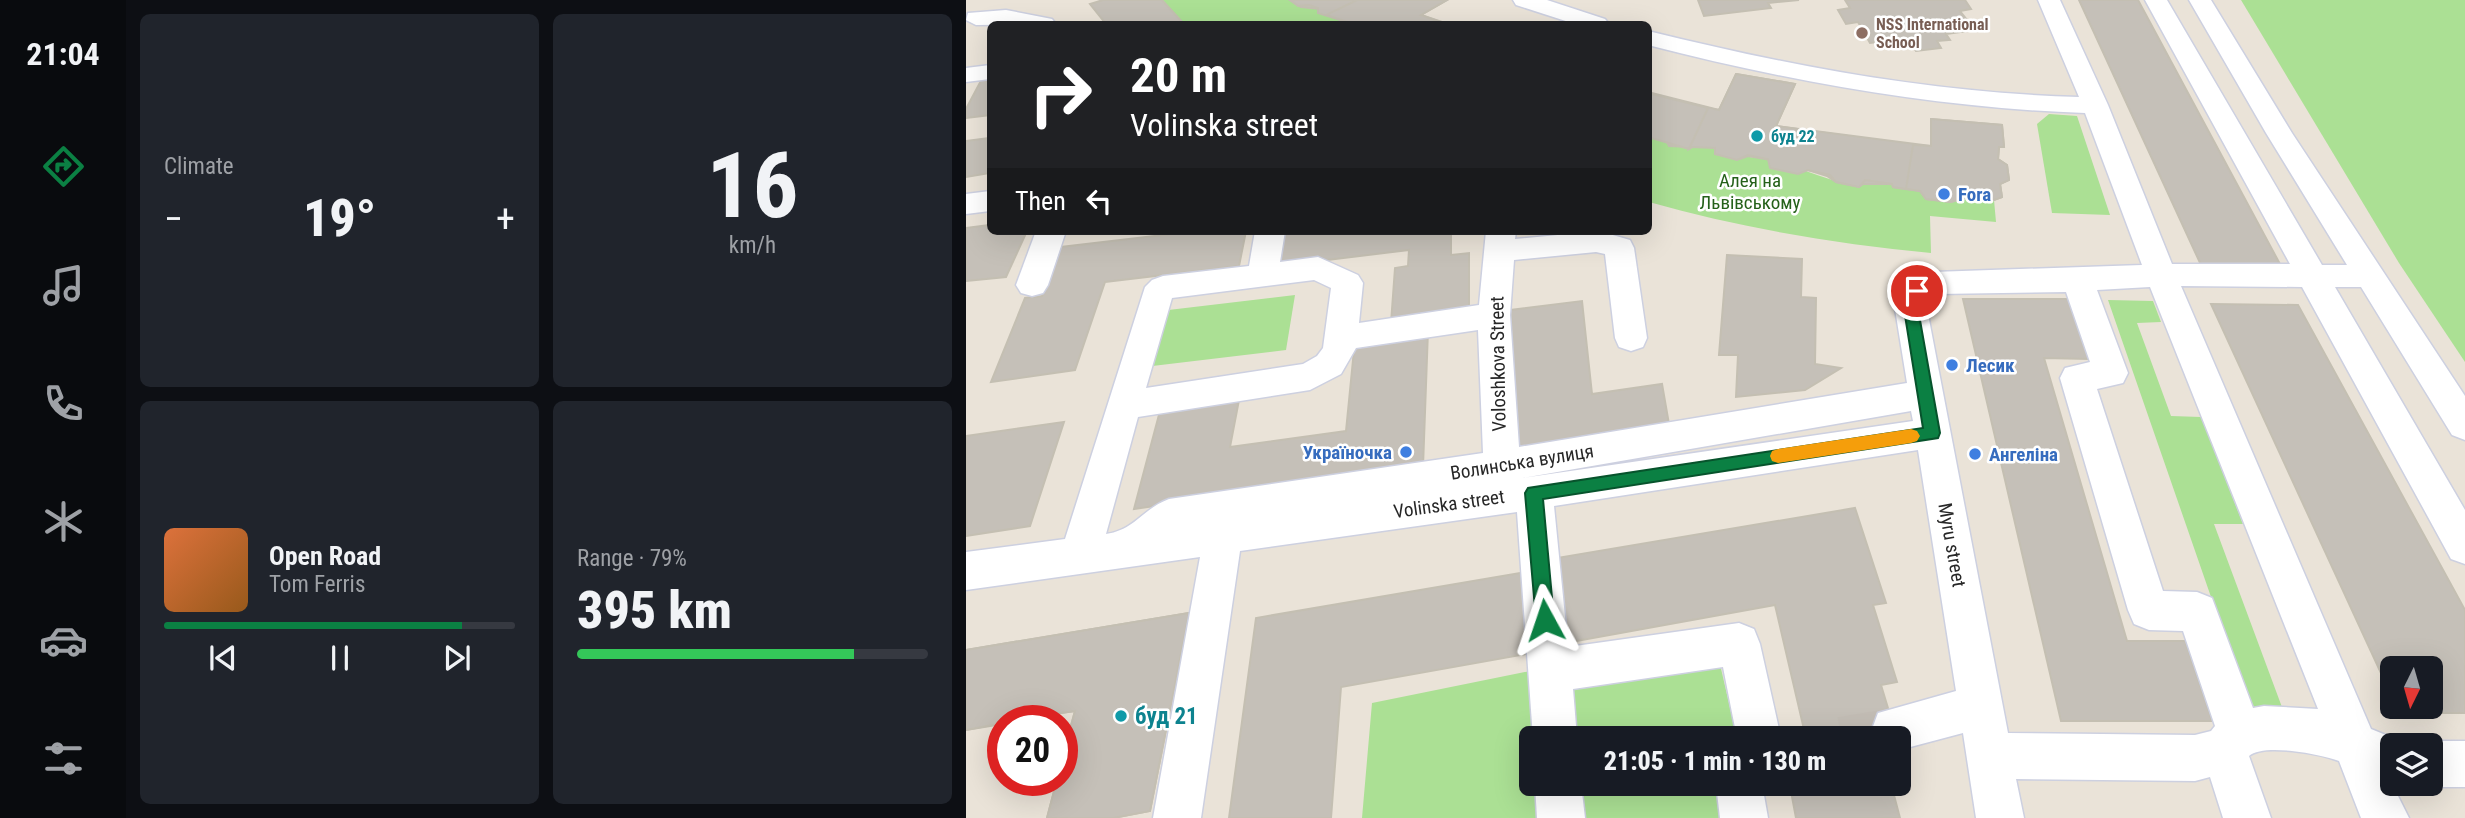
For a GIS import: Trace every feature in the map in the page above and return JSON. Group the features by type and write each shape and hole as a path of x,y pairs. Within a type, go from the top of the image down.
{"street":[{"path":"1524,0 1588,21"},
{"path":"2049,0 2095,104 2161,275 2373,754 2385,818"},
{"path":"2156,0 2465,547"},
{"path":"2200,0 2279,133 2465,425"},
{"path":"976,18 1025,21"},
{"path":"1652,39 1732,60 1888,89 2034,104 2095,104"},
{"path":"966,75 987,72"},
{"path":"966,204 987,201"},
{"path":"1032,285 1050,235"},
{"path":"1263,275 1269,235"},
{"path":"1500,241 1597,241 1619,248 1632,338"},
{"name":"Voloshkova Street","path":"1500,241 1494,315 1513,485 1549,671 1554,726"},
{"path":"1080,555 1156,295 1163,288 1318,268 1347,283 1339,352 1329,365 1310,376 1125,405"},
{"path":"2247,818 2232,741 2197,612 2149,610 2077,378 2111,373 2078,280 2161,275 2370,276"},
{"name":"Myru street","path":"2000,818 1911,309 1917,291 1933,283 2078,280"},
{"path":"1341,338 1494,315"},
{"name":"Волинська вулиця","path":"1129,549 1169,516 1513,485 1926,394"},
{"name":"Volinska street","path":"966,571 1223,535 1513,485 1932,433"},
{"path":"1177,818 1223,535"},
{"path":"1549,671 1740,644 1757,726"},
{"path":"1905,726 1981,706"},
{"path":"1989,756 2195,758 2264,728 2323,732 2373,754"},
{"path":"2443,764 2465,764"},
{"path":"1559,796 1561,818"},
{"path":"1741,796 1744,818"}],"green space":[{"path":"1162,0 1290,0 1346,21 1181,21"},
{"path":"2241,0 2465,0 2465,362 2399,263"},
{"path":"2049,114 2077,116 2110,215 2052,213 2037,124"},
{"name":"Алея на Львівському","path":"1652,138 1689,149 1696,145 1715,148 1716,154 1770,160 1858,187 1863,184 1892,184 1894,187 1920,191 1926,199 1994,200 1996,222 1930,216 1931,253 1789,234 1652,203"},
{"path":"1295,295 1286,350 1144,367 1160,311"},
{"path":"2108,300 2153,301 2161,322 2137,323 2171,416 2201,417 2243,524 2214,524 2286,718 2253,718"},
{"path":"1713,634 1734,726 1519,726 1519,796 1750,796 1755,818 1362,818 1372,703"}],"building":[{"path":"1103,0 1162,0 1181,21 1104,21 1090,4"},
{"path":"1290,0 1357,0 1326,15 1320,9 1301,7"},
{"path":"1290,0 1447,0 1421,15 1439,21 1344,21 1318,13 1318,8 1309,5 1298,6"},
{"path":"1357,0 1447,0 1421,15 1438,21 1344,21 1326,15"},
{"path":"1698,0 1799,0 1768,3 1771,8 1704,16"},
{"path":"1845,0 1965,0 1971,9 1960,11 1975,30 1946,34 1950,40 1937,41 1941,48 1916,51 1912,44 1900,46 1896,40 1870,43 1858,22 1846,24 1838,10 1850,8"},
{"path":"2079,0 2138,0 2281,266 2201,265"},
{"path":"1736,74 1795,84 1776,126 1913,145 1906,189 1893,187 1892,184 1863,184 1859,187 1836,182 1808,170 1774,167 1771,160 1748,156 1740,159 1715,154 1715,148 1696,145 1689,149 1708,108 1719,110"},
{"name":"буд 22","path":"1736,74 1795,84 1776,126 1931,146 1931,119 2002,125 2004,147 1999,147 1998,159 2007,165 2009,180 2000,184 2002,197 1991,201 1964,198 1951,202 1926,199 1920,191 1893,187 1892,184 1865,180 1859,187 1836,182 1830,175 1808,170 1798,174 1770,168 1768,159 1748,155 1737,160 1715,154 1715,148 1669,146 1665,138 1652,135 1652,93 1719,110"},
{"path":"987,76 987,115 966,118 966,109 983,77"},
{"path":"1652,94 1708,108 1689,149 1652,138"},
{"path":"1931,119 2002,125 2004,147 1999,147 1998,159 2007,165 2009,180 2000,184 2002,197 1991,201 1964,198 1951,202 1926,199 1920,191 1906,189 1913,145 1931,146"},
{"path":"987,138 987,174 966,177 966,141"},
{"path":"987,225 987,235 1025,235 1006,277 966,281 966,228"},
{"path":"1163,235 1245,235 1239,266 1105,282 1075,370 991,382 1025,298 1042,296 1061,247"},
{"path":"1275,235 1451,235 1451,255 1469,253 1469,312 1391,323 1395,268 1408,266 1409,250 1269,267"},
{"path":"1727,255 1802,259 1801,297 1816,298 1815,364 1841,368 1805,390 1736,397 1738,355 1719,355"},
{"path":"1963,299 2069,299 2089,359 2044,358 2127,641 2185,641 2212,721 2061,721"},
{"path":"1582,301 1592,394 1662,384 1670,430 1517,451 1511,310"},
{"path":"2211,304 2298,305 2465,610 2465,713 2443,713 2443,656 2380,656 2380,671"},
{"path":"1428,330 1423,467 1134,509 1160,411 1239,400 1230,447 1346,431 1355,340"},
{"path":"1064,422 1030,526 966,536 966,436"},
{"path":"1855,508 1886,603 1873,605 1897,682 1881,685 1893,726 1803,726 1775,605 1565,643 1557,558"},
{"path":"1526,572 1531,653 1341,687 1331,818 1229,818 1256,618"},
{"name":"буд 21","path":"1189,613 1150,811 1113,818 1047,818 1053,796 1078,796 1078,705 987,705 987,727 966,730 966,650"},
{"name":"буд 21","path":"1189,613 1150,811 1113,818 1047,818 1053,796 1078,796 1078,705 987,705 987,726 966,730 966,650"},
{"path":"1792,796 1894,796 1900,818 1796,818"}],"slow traffic":[{"path":"1778,456 1911,436"}],"place":[{"name":"NSS International School","path":"1862,33"},
{"name":"буд 22","path":"1757,136"},
{"name":"Fora","path":"1944,194"},
{"name":"Лесик","path":"1952,365"},
{"name":"Україночка","path":"1406,452"},
{"name":"Ангеліна","path":"1975,454"},
{"name":"буд 21","path":"1121,716"}],"route":[{"path":"1545,620 1534,493 1932,433 1911,309 1917,291"}]}
